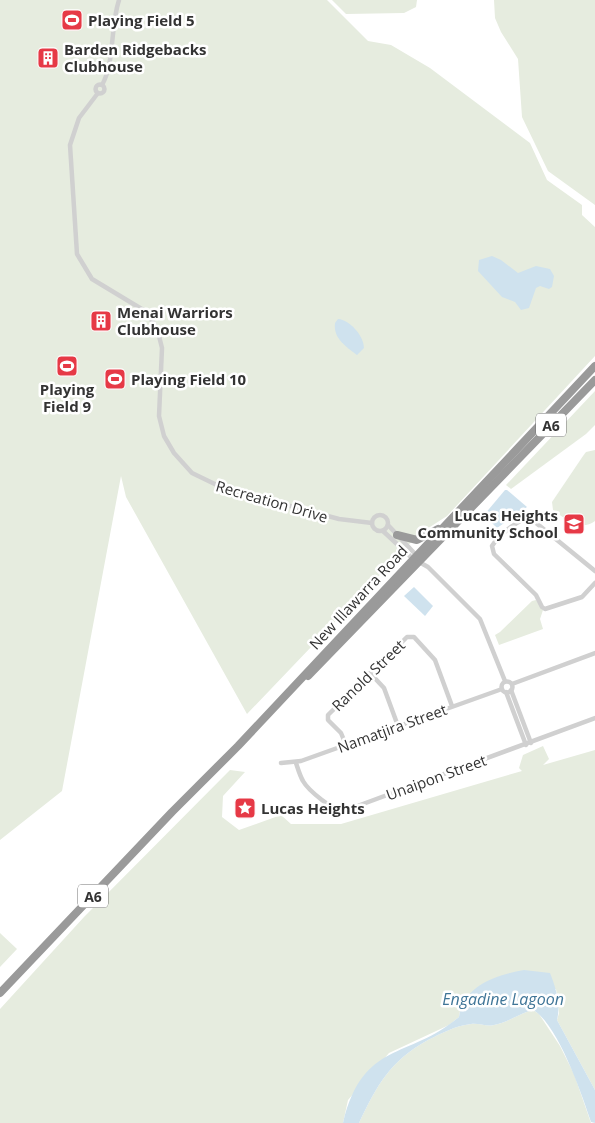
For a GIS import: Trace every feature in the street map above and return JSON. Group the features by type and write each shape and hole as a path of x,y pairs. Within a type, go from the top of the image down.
{"highway":[{"name":"New Illawarra Road","path":"0,993 286,695 332,654 446,524 595,366"},
{"name":"New Illawarra Road","path":"416,558 595,380"},
{"path":"396,535 417,540 446,524"}],"street":[{"name":"Recreation Drive","path":"119,0 113,24 108,69 102,85 96,87 98,93 79,118 70,145 77,254 92,279 145,311 157,328 162,348 158,390 159,416 164,436 174,453 192,473 224,488 339,520 372,523"},
{"path":"416,558 388,525 386,518 380,515 373,518 374,529 383,531 416,558 480,619 505,682 504,690 529,744"},
{"path":"595,571 530,518 524,519 498,538 491,549 536,595 542,607 546,609 582,597 595,583"},
{"path":"383,531 388,525"},
{"name":"Ranold Street","path":"346,745 341,733 327,718 329,712 405,638 412,636 426,648 435,660 452,706"},
{"path":"512,687 595,653"},
{"path":"370,673 384,688 398,726"},
{"path":"505,682 512,687 529,744"},
{"name":"Namatjira Street","path":"281,763 296,762 452,706 512,687"},
{"name":"Unaipon Street","path":"296,762 303,781 309,788 336,810 341,811 529,744 595,718"}],"shaded area":[{"path":"0,0 327,0 368,41 391,45 430,68 530,143 547,180 582,205 582,215 595,227 595,356 447,516 419,534 247,714 126,497 121,476 62,791 0,840"},
{"path":"332,0 417,0 416,7 404,13 346,14"},
{"path":"494,0 595,0 595,205 548,171 522,117 518,59 501,32 495,18"},
{"path":"595,391 595,425 586,434 511,489 506,485"},
{"path":"595,450 595,521 579,525 553,510 552,502 586,452"},
{"path":"536,600 543,610 540,619 543,629 499,645 495,635 532,601"},
{"path":"543,746 549,759 543,765 595,750 595,1090 557,1020 559,1013 556,989 461,1005 459,1017 449,1025 389,1053 348,1100 343,1123 0,1123 0,1009 84,917 230,770 245,772 223,796 222,817 239,830 281,815 291,824 341,824 522,771 519,768 523,755"},
{"path":"0,933 17,949 0,967"},
{"path":"533,1010 539,1014 560,1046 574,1074 591,1123 359,1123 386,1075 394,1065 415,1048 454,1028 471,1024 489,1026 499,1024"}],"water":[{"path":"492,256 501,260 518,273 536,266 550,269 554,276 552,287 549,289 540,286 536,288 529,308 521,310 515,302 502,297 478,271 479,260"},
{"path":"338,319 352,325 362,339 364,348 357,355 338,338 335,323"},
{"path":"505,490 527,507 497,528 484,515"},
{"path":"414,587 433,606 425,616 404,596"},
{"name":"Engadine Lagoon","path":"524,970 550,973 557,996 557,1020 595,1090 595,1123 591,1122 560,1044 542,1018 533,1010 499,1024 460,1026 428,1040 394,1065 372,1097 359,1123 343,1123 352,1096 362,1077 375,1064 440,1030 459,1017 467,997 483,983 503,975"}],"place":[{"name":"Playing Field 5","path":"72,20"},
{"name":"Barden Ridgebacks Clubhouse","path":"48,58"},
{"name":"Menai Warriors Clubhouse","path":"101,321"},
{"name":"Playing Field 9","path":"67,366"},
{"name":"Playing Field 10","path":"115,379"},
{"name":"Lucas Heights Community School","path":"574,524"},
{"name":"Lucas Heights","path":"245,808"}]}
